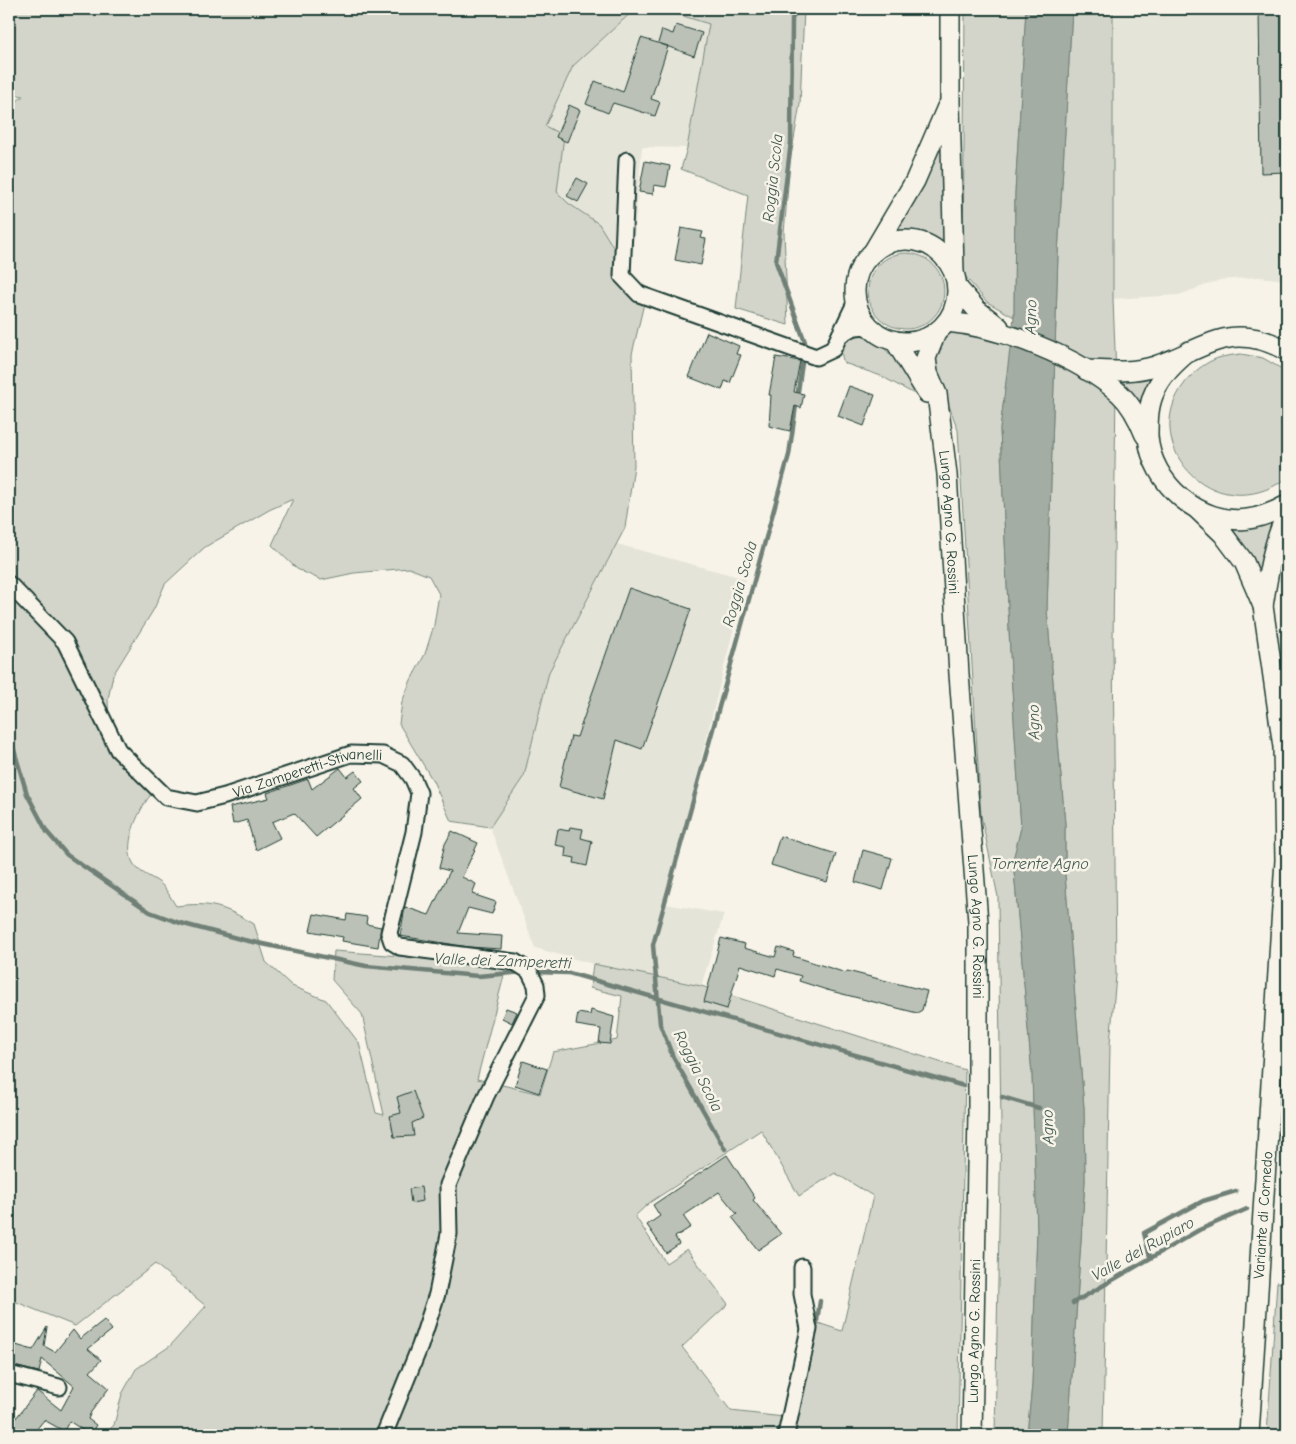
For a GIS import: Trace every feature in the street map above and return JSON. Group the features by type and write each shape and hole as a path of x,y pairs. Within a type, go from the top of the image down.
{"main road":[{"name":"Lungo Agno G. Rossini","path":"950,9 950,102 957,299 926,358 928,373 937,394 947,478 959,674 978,922 978,1112 972,1435"},
{"name":"Lungo Agno G. Rossini","path":"856,301 856,283 861,267 872,253 915,181 950,102"},
{"path":"872,253 886,244 902,240 919,242 934,249 946,260 977,317 1006,333 1086,370 1120,394 1137,415 1158,472 1175,494 1198,510 1223,534 1244,562 1263,606"},
{"path":"856,301 863,318 871,328 882,336 895,341 910,342 924,339 942,327 977,317"},
{"path":"1086,370 1123,372 1155,366 1215,339 1244,336 1282,344"},
{"name":"Lungo Agno G. Rossini","path":"895,341 940,418"},
{"path":"1149,446 1148,419 1154,392 1168,369 1189,351"},
{"path":"1198,510 1222,518 1246,519 1271,514 1287,505"},
{"path":"1263,606 1270,564 1279,531 1287,513"},
{"name":"Variante di Cornedo","path":"1249,1435 1286,860 1283,747 1263,606"}],"street":[{"path":"627,160 622,276 639,294 816,357 833,349 856,301"},
{"path":"840,335 853,327 863,326 871,328"},
{"name":"Via Zamperetti-Stivanelli","path":"9,584 65,642 118,750 166,797 197,802 226,796 351,754 383,755 402,764 413,779 419,792 414,832 389,933 392,942 400,947 515,962 529,971 536,985 537,995 513,1039 486,1096 448,1185 449,1234 437,1294 420,1346 384,1435"},
{"path":"786,1435 809,1329 802,1294 802,1266"},
{"path":"9,1374 59,1387"}],"shaded area":[{"path":"9,9 635,9 573,66 545,126 564,136 557,192 568,203 599,224 645,299 632,354 634,466 625,528 549,672 524,776 490,827 451,821 433,781 399,724 402,702 425,654 434,625 439,594 429,576 409,568 354,573 321,580 297,569 272,545 293,499 269,510 205,547 165,584 154,609 113,675 108,699 109,728 153,792 134,826 131,836 130,855 136,867 163,886 176,906 208,905 217,907 234,913 254,924 266,962 292,986 326,1000 359,1043 376,1113 384,1115 362,1014 332,980 334,951 507,964 477,1079 540,1094 553,1052 617,1040 622,996 590,988 593,964 701,986 965,1070 958,1435 104,1435 114,1425 122,1394 136,1369 170,1346 206,1306 155,1264 75,1326 9,1299 9,108 23,96 9,93","holes":["761,1130 799,1196 835,1173 873,1196 842,1331 815,1322 792,1418 731,1411 682,1347 728,1304 687,1249 666,1263 635,1216 649,1203"]},
{"path":"635,9 667,11 709,24 687,148 642,147 631,276 599,224 568,203 557,192 564,137 545,126 573,66"},
{"path":"635,9 804,9 800,104 790,162 784,233 788,325 736,309 748,195 681,169 687,148 709,24 667,11"},
{"path":"965,9 1026,9 1015,193 1014,317 987,302 963,274"},
{"path":"1072,9 1113,9 1113,299 1116,375 1154,372 1146,388 1142,405 1127,388 1116,383 1113,640 1116,975 1110,1044 1103,1435 1068,1435 1085,1181 1084,1108 1065,875 1065,824 1047,610 1058,254"},
{"path":"1113,9 1287,9 1287,278 1285,280 1259,277 1220,280 1179,295 1113,299"},
{"path":"947,128 947,244 920,231 895,230"},
{"path":"906,253 920,256 933,264 941,277 944,291 941,305 933,318 920,326 906,329 892,326 879,318 871,305 868,291 871,277 879,264 892,256"},
{"path":"953,331 974,332 1011,347 1000,429 1011,673 1021,828 1013,860 1032,1074 1037,1230 1032,1385 1027,1435 995,1435 1001,1127 998,897 981,815 958,430 935,368 938,345"},
{"path":"859,332 870,337 887,351 920,397 881,376 844,363 842,357 843,344 849,337"},
{"path":"1241,354 1263,358 1287,372 1287,478 1259,492 1232,494 1208,486 1189,471 1175,451 1170,427 1174,402 1190,377 1202,366 1214,360"},
{"path":"1278,520 1263,580 1248,551 1232,528 1255,529"},
{"path":"617,544 746,579 665,904 724,914 701,986 593,964 535,948 490,827 524,776 549,672"},
{"path":"1287,560 1287,641 1281,579"},
{"path":"1277,1282 1287,1284 1287,1435 1267,1435"}],"water":[{"name":"Torrente Agno","path":"1026,9 1072,9 1058,254 1047,610 1065,824 1065,875 1084,1108 1085,1181 1068,1435 1027,1435 1032,1385 1037,1230 1032,1074 1013,860 1021,828 1011,673 1000,429 1014,317 1015,193"}],"building":[{"path":"1259,9 1287,9 1287,172 1261,173"},
{"path":"676,25 702,33 694,56 658,43 662,30 673,34"},
{"path":"641,38 668,46 651,99 660,102 655,116 613,103 608,113 586,104 595,81 623,92"},
{"path":"569,105 580,110 567,142 556,137"},
{"path":"645,161 670,166 666,187 654,185 653,194 639,192"},
{"path":"577,178 588,184 578,202 567,196"},
{"path":"681,228 703,232 701,238 706,239 701,265 675,260"},
{"path":"707,332 739,346 736,354 741,355 730,383 725,381 722,390 689,377"},
{"path":"776,357 800,361 794,392 804,394 801,408 795,406 790,431 769,426 771,395 769,395"},
{"path":"849,386 875,395 864,426 838,416"},
{"path":"629,588 691,609 642,749 617,740 603,799 559,787 571,736 577,737"},
{"path":"340,768 347,777 355,771 363,781 354,788 362,799 316,837 294,813 272,822 280,838 256,850 247,820 233,824 230,807 269,798 267,793 308,779 312,789"},
{"path":"570,827 583,829 581,838 592,841 587,866 574,863 575,858 565,856 566,847 555,845 558,829 569,831"},
{"path":"452,831 478,843 462,877 476,884 472,894 496,902 492,914 468,908 458,933 502,936 501,949 469,947 400,936 405,907 429,915 450,871 439,868 445,844"},
{"path":"780,836 836,854 827,882 771,865"},
{"path":"863,850 892,858 883,890 855,882"},
{"path":"314,914 346,920 347,914 367,917 366,924 381,927 378,947 342,941 343,937 310,931"},
{"path":"721,938 745,944 744,948 775,957 778,947 794,952 793,956 846,973 847,971 927,991 922,1010 917,1013 827,990 799,981 801,976 777,969 775,976 740,965 727,1009 704,1002"},
{"path":"506,1008 517,1012 512,1023 502,1018"},
{"path":"591,1010 614,1017 610,1044 599,1043 601,1029 576,1025 578,1013 590,1015"},
{"path":"523,1061 547,1069 539,1093 515,1085"},
{"path":"413,1091 423,1118 412,1123 414,1136 394,1137 390,1116 401,1113 397,1097"},
{"path":"727,1155 755,1198 753,1200 781,1234 758,1250 732,1217 737,1214 719,1192 683,1216 691,1227 675,1237 679,1244 666,1253 647,1225 660,1216 653,1205"},
{"path":"421,1187 423,1201 411,1203 409,1189"},
{"path":"104,1320 112,1330 88,1349 101,1360 90,1372 109,1388 88,1419 96,1425 90,1435 69,1421 64,1431 44,1420 32,1435 20,1435 9,1427 37,1391 61,1410 74,1386 42,1359 39,1372 9,1365 9,1343 33,1350 47,1327 44,1346 55,1352 73,1330 80,1339"}],"waterway":[{"name":"Roggia Scola","path":"725,1149 673,1057 660,1024 653,945 789,455 805,342 776,262 791,142 792,19 797,9"},
{"name":"Valle dei Zamperetti","path":"9,733 27,794 47,832 67,855 150,912 180,923 244,940 366,966 478,976 523,972"},
{"name":"Valle dei Zamperetti","path":"533,972 569,973 964,1086"},
{"name":"Valle dei Zamperetti","path":"1002,1097 1039,1108"},
{"path":"1150,1257 1144,1233 1203,1201 1236,1191"},
{"name":"Valle del Rupiaro","path":"1283,1194 1287,1192"},
{"name":"Valle del Rupiaro","path":"1073,1303 1199,1230 1247,1209"},
{"name":"Roggia Scola","path":"815,1334 820,1301"}],"water label":[{"name":"Agno","path":"1031,317"},
{"name":"Agno","path":"1034,722"},
{"name":"Agno","path":"1048,1127"}]}
